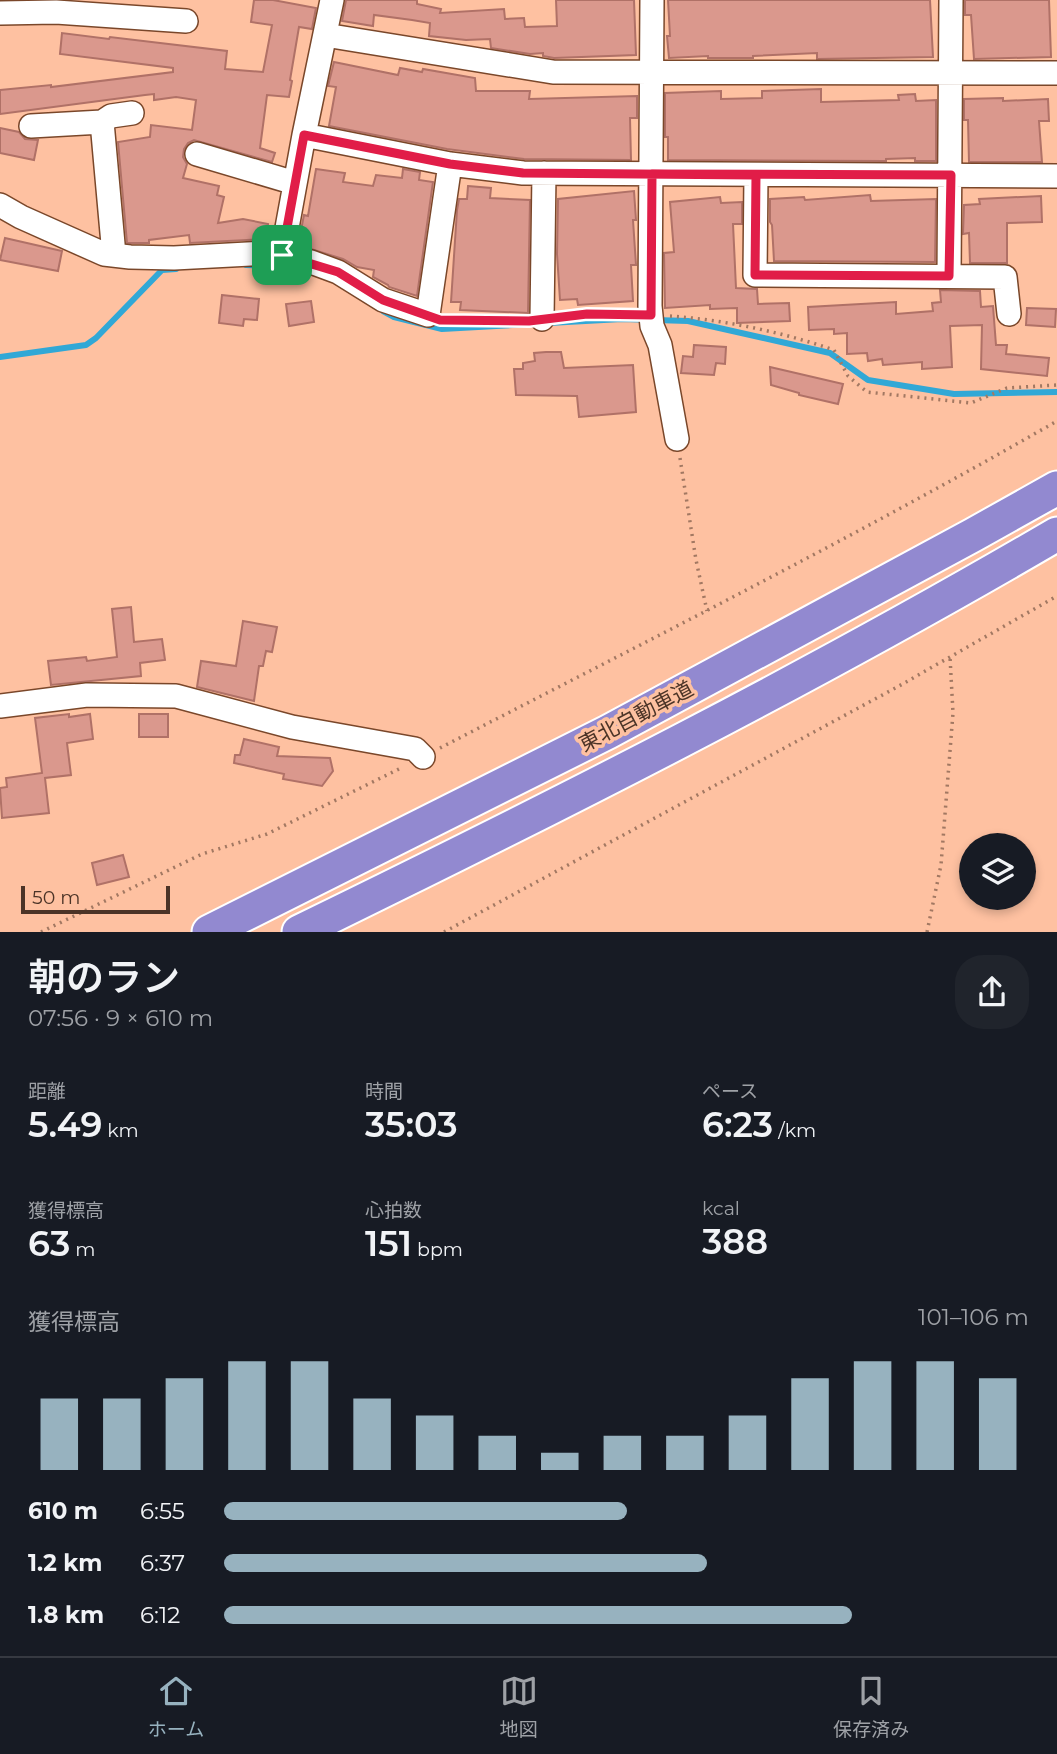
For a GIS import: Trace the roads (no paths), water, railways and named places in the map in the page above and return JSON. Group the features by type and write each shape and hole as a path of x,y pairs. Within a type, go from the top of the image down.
{"highway":[{"name":"東北自動車道","path":"209,932 608,732 1057,488"},
{"name":"東北自動車道","path":"299,932 625,770 1057,534"}],"street":[{"path":"282,255 332,0"},
{"path":"652,0 652,321 660,345 677,439"},
{"path":"949,276 951,0"},
{"path":"0,13 48,6 186,21"},
{"path":"325,35 553,72 1057,73"},
{"path":"30,126 102,122 111,116 132,113"},
{"path":"102,122 114,255"},
{"path":"304,135 450,164 523,173 1057,176"},
{"path":"197,155 295,183"},
{"path":"0,205 76,243 114,255 174,258 268,253 282,255 338,272 383,300 428,315 450,164"},
{"path":"542,319 544,173"},
{"path":"756,175 755,275 1005,277 1009,314"},
{"path":"0,706 87,695 176,696 292,727 415,750 423,757"}],"waterway":[{"path":"246,265 281,266"},
{"path":"0,357 86,345 162,270 176,269"},
{"path":"383,311 394,317 442,329 622,319 688,321 830,353 868,380 954,394 1057,392"}]}
